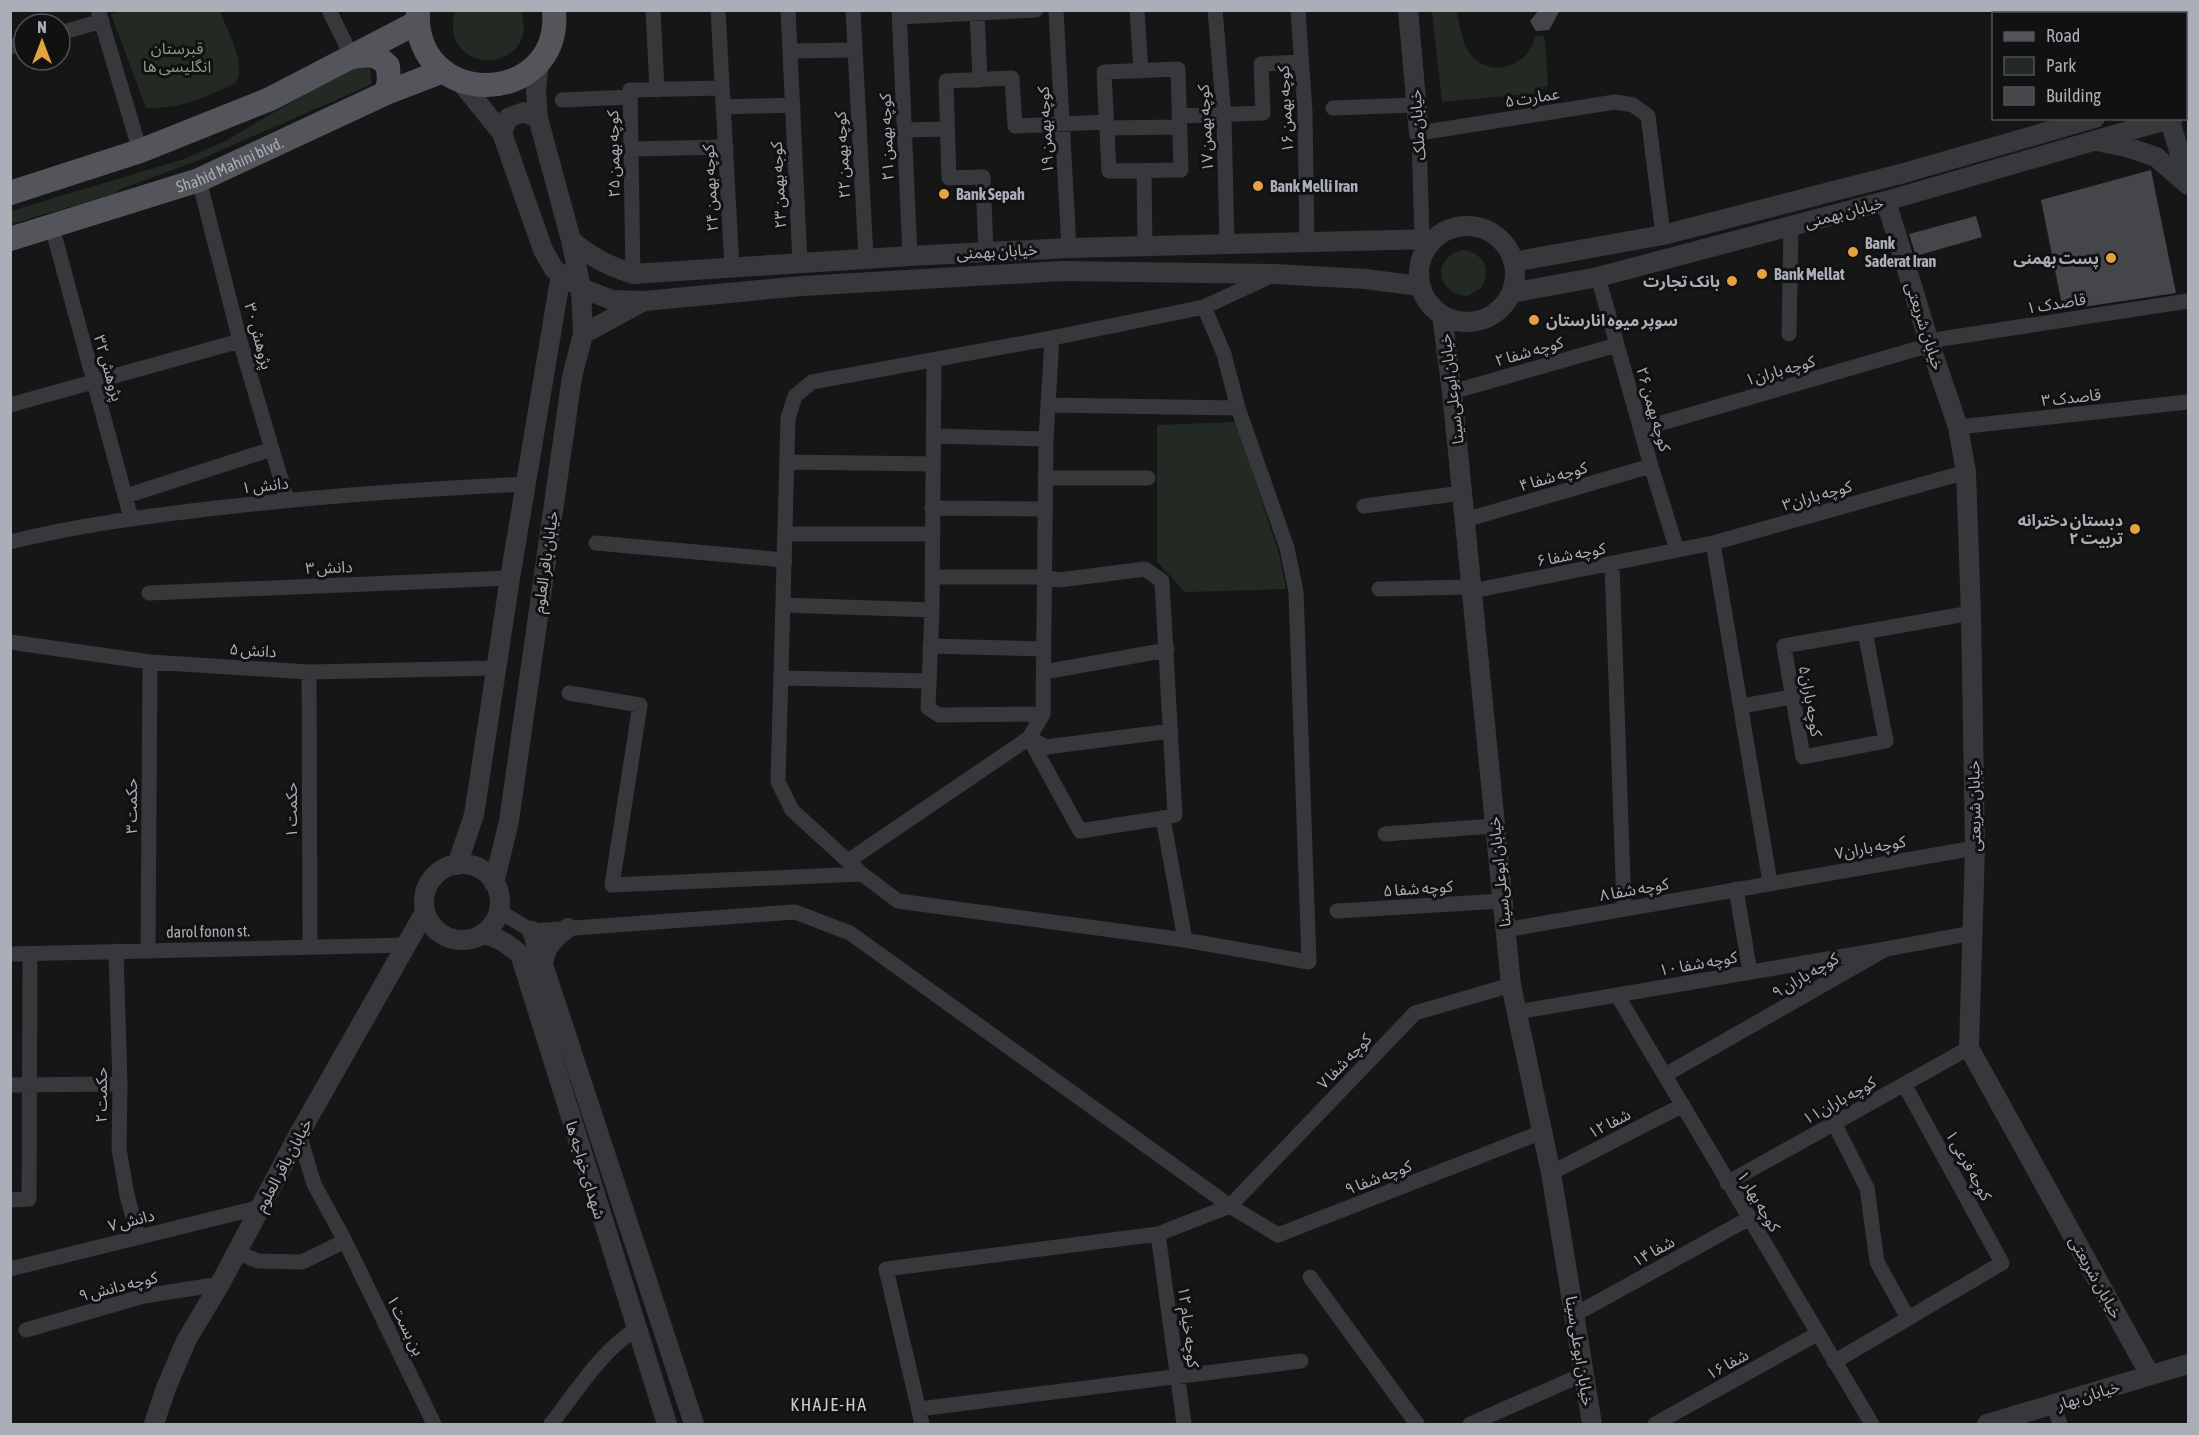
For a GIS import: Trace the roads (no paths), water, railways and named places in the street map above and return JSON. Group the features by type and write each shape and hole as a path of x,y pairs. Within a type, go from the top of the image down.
{"main road":[{"path":"10,193 140,152 270,99 352,57 418,16 422,41 430,57 451,76 481,86 502,85 523,76 539,62 550,44 559,15"},
{"path":"352,57 379,56 388,66 389,81 386,93"},
{"name":"Shahid Mahini blvd.","path":"10,239 199,180 386,93 451,76"}],"street":[{"path":"329,10 352,57"},
{"path":"653,10 657,90"},
{"name":"کوچه بهمن ۲۴","path":"718,10 732,268"},
{"name":"کوجه بهمن ۲۳","path":"788,10 800,263"},
{"name":"کوچه بهمن ۲۲","path":"853,10 866,258"},
{"path":"899,14 1036,10"},
{"name":"کوچه بهمن ۱۹","path":"1056,10 1069,248"},
{"path":"1137,10 1141,71"},
{"name":"کوچه بهمن ۱۷","path":"1215,10 1224,116 1227,245"},
{"name":"کوچه بهمن ۱۶","path":"1298,10 1305,112 1307,242"},
{"name":"خیابان ملک","path":"1408,10 1419,133 1421,191 1428,240"},
{"path":"977,12 980,80"},
{"name":"کوچه بهمن ۲۱","path":"899,14 910,255"},
{"path":"72,28 100,16 140,152"},
{"path":"790,51 855,50"},
{"name":"خیابان باقر العلوم","path":"494,883 509,821 572,376 583,334 581,288 571,240 538,118 536,90 539,62"},
{"path":"986,252 983,177 949,178 946,81 1012,78 1015,126 1179,122 1263,113 1260,64 1301,62"},
{"path":"1178,69 1179,122 1181,170 1108,171 1104,72 1178,69"},
{"name":"خیابان بهمنی","path":"451,76 502,133 543,250 554,269 581,288 612,300 644,301 802,286 1063,271 1274,274 1365,279 1420,286"},
{"name":"کوچه بهمن ۲۵","path":"633,274 630,90 722,88"},
{"path":"562,100 630,97"},
{"name":"عمارت ۵","path":"1419,133 1615,102 1634,105 1648,116 1663,235"},
{"path":"723,107 793,105"},
{"path":"1333,108 1416,105"},
{"path":"502,133 508,118 524,112 538,118"},
{"name":"خیابان بهمنی","path":"1513,262 1663,235 1904,173 2088,120"},
{"name":"خیابان بهمنی","path":"1511,293 1598,277 1886,201 2166,120"},
{"path":"2180,120 2188,180"},
{"path":"904,130 947,129"},
{"path":"2095,141 2127,147 2156,157 2188,185"},
{"path":"631,149 726,147"},
{"path":"1144,171 1145,246"},
{"name":"پژوهش ۳۰","path":"199,180 240,340 286,500"},
{"name":"خیابان شریعتی","path":"1886,201 1958,427 1966,471 1975,848 1969,1048 2150,1376"},
{"path":"1459,226 1473,226 1486,230 1498,238 1508,249 1513,262 1514,283 1511,293 1494,314 1482,319 1468,322 1442,315 1431,306 1420,286 1419,265 1428,240 1459,226"},
{"path":"1789,334 1791,226"},
{"name":"پژوهش ۳۲","path":"51,227 131,518"},
{"name":"خیابان بهمنی","path":"571,240 588,255 633,274 910,255 1069,248 1428,240"},
{"name":"خیابان باقر العلوم","path":"457,865 474,816 495,668 561,274"},
{"path":"1204,307 1224,354 1238,408 1287,548 1296,592 1310,962 1185,940 898,901 861,874 792,810 778,782 788,418 795,396 812,382 1052,338 1204,307 1274,274"},
{"name":"کوچه بهمن ۲۶","path":"1598,277 1677,550"},
{"path":"583,334 644,301"},
{"name":"قاصدک ۱","path":"1930,345 1941,339 2188,301"},
{"name":"خیابان ابوعلی‌سینا","path":"1442,315 1452,392 1511,985 1551,1173 1592,1425"},
{"path":"848,861 1029,738 1043,714 1044,509 1052,338"},
{"path":"10,405 240,340"},
{"name":"کوچه شفا ۲","path":"1452,392 1617,345"},
{"name":"کوچه باران۱","path":"1641,429 1930,345"},
{"path":"934,360 932,610 927,708 939,715 1043,714"},
{"name":"قاصدک ۳","path":"1958,427 2188,402"},
{"path":"1048,405 1238,408"},
{"path":"934,436 1046,440"},
{"path":"126,496 272,449"},
{"path":"788,462 933,464"},
{"name":"کوچه شفا ۴","path":"1465,520 1651,466"},
{"name":"کوچه باران۳","path":"1677,550 1713,543 1966,471"},
{"path":"1045,478 1148,478"},
{"name":"دانش ۱","path":"10,542 131,518 286,500 526,484"},
{"path":"1364,506 1462,493"},
{"path":"932,508 1044,509"},
{"path":"785,534 933,534"},
{"path":"596,543 785,560"},
{"path":"1713,543 1770,882"},
{"name":"کوچه شفا ۶","path":"1379,589 1472,589 1677,550"},
{"path":"1612,564 1624,909"},
{"path":"932,576 1045,577 1059,580 1145,569 1162,581 1175,815 1080,831 1029,738"},
{"name":"دانش ۳","path":"149,592 510,578"},
{"path":"783,605 932,610"},
{"name":"کوچه باران۵","path":"1865,632 1886,741 1803,757 1784,646 1971,613"},
{"name":"دانش ۵","path":"10,642 150,662 309,672 495,668"},
{"path":"930,646 1043,649"},
{"path":"1044,672 1167,650"},
{"name":"حکمت ۳","path":"148,950 150,662"},
{"name":"حکمت ۱","path":"309,672 310,947"},
{"path":"781,678 929,681"},
{"path":"569,693 640,705 612,885 861,874"},
{"path":"1742,706 1791,697"},
{"path":"1029,738 1046,747 1171,731"},
{"path":"1163,818 1185,940"},
{"path":"1384,834 1494,826"},
{"name":"کوچه باران۷","path":"1770,882 1975,848"},
{"path":"457,865 470,865 482,870 494,883 500,901 499,911 493,924 484,933 461,940 449,938 430,923 425,912 426,893 434,876 445,869 457,865"},
{"name":"کوچه شفا ۸","path":"1505,930 1770,882"},
{"path":"1736,889 1750,972"},
{"name":"کوچه شفا ۵","path":"1337,911 1502,900"},
{"path":"499,911 532,931 795,912 850,933 1230,1206"},
{"name":"خیابان باقر العلوم","path":"154,1425 166,1388 186,1341 238,1253 299,1134 425,912"},
{"path":"543,965 544,952 550,943 568,928"},
{"name":"شهدای خواجه ها","path":"532,931 694,1425"},
{"name":"شهدای خواجه ها","path":"484,933 504,942 520,954 667,1425"},
{"name":"کوچه باران ۹","path":"1665,1075 1886,949 1973,933"},
{"name":"darol fonon st.","path":"10,954 407,945"},
{"name":"کوچه شفا ۱۰","path":"1517,1012 1886,949"},
{"name":"حکمت ۲","path":"116,951 120,1084 119,1149 127,1195 138,1236"},
{"path":"10,1200 29,1199 30,954"},
{"name":"کوچه شفا ۷","path":"1230,1206 1415,1013 1511,985"},
{"name":"کوچه بهار ۱","path":"1617,995 1872,1425"},
{"name":"کوچه باران۱۱","path":"1727,1183 1969,1048"},
{"path":"10,1085 120,1084"},
{"name":"کوچه فرعی ۱","path":"1904,1084 2002,1263 1908,1318"},
{"name":"شفا ۱۲","path":"1551,1173 1683,1105"},
{"path":"1834,1124 1867,1188 1877,1262 1908,1318 1834,1362"},
{"name":"کوچه شفا ۹","path":"1230,1206 1278,1235 1542,1132"},
{"name":"بن بست ۱","path":"299,1134 314,1184 345,1241 434,1425"},
{"path":"922,1425 886,1269 1158,1234 1230,1206"},
{"name":"دانش ۷","path":"10,1269 261,1207"},
{"name":"شفا ۱۴","path":"1574,1315 1748,1219"},
{"name":"کوچه خیام ۱۲","path":"1158,1234 1184,1425"},
{"path":"238,1253 258,1261 302,1262 345,1241"},
{"path":"1310,1277 1417,1425"},
{"name":"کوچه دانش ۹","path":"26,1330 144,1296 220,1284"},
{"path":"551,1425 600,1361 620,1339 636,1329"},
{"name":"شفا ۱۶","path":"1654,1425 1817,1334"},
{"path":"919,1409 1301,1361"},
{"name":"خیابان بهار","path":"1987,1425 2057,1415 2150,1376 2188,1364"},
{"path":"1470,1425 1584,1374"}],"place":[{"name":"Bank Melli Iran","path":"1258,186"},
{"name":"Bank Sepah","path":"944,194"},
{"name":"Bank Saderat Iran","path":"1853,252"},
{"name":"پست بهمنی","path":"2111,258"},
{"name":"Bank Mellat","path":"1762,274"},
{"name":"بانک تجارت","path":"1732,281"},
{"name":"سوپر میوه انارستان","path":"1534,320"},
{"name":"دبستان دخترانه تربیت ۲","path":"2135,529"}],"district":[{"name":"KHAJE-HA","path":"829,1405"}],"park label":[{"name":"قبرستان انگلیسی ها","path":"177,57"}]}
